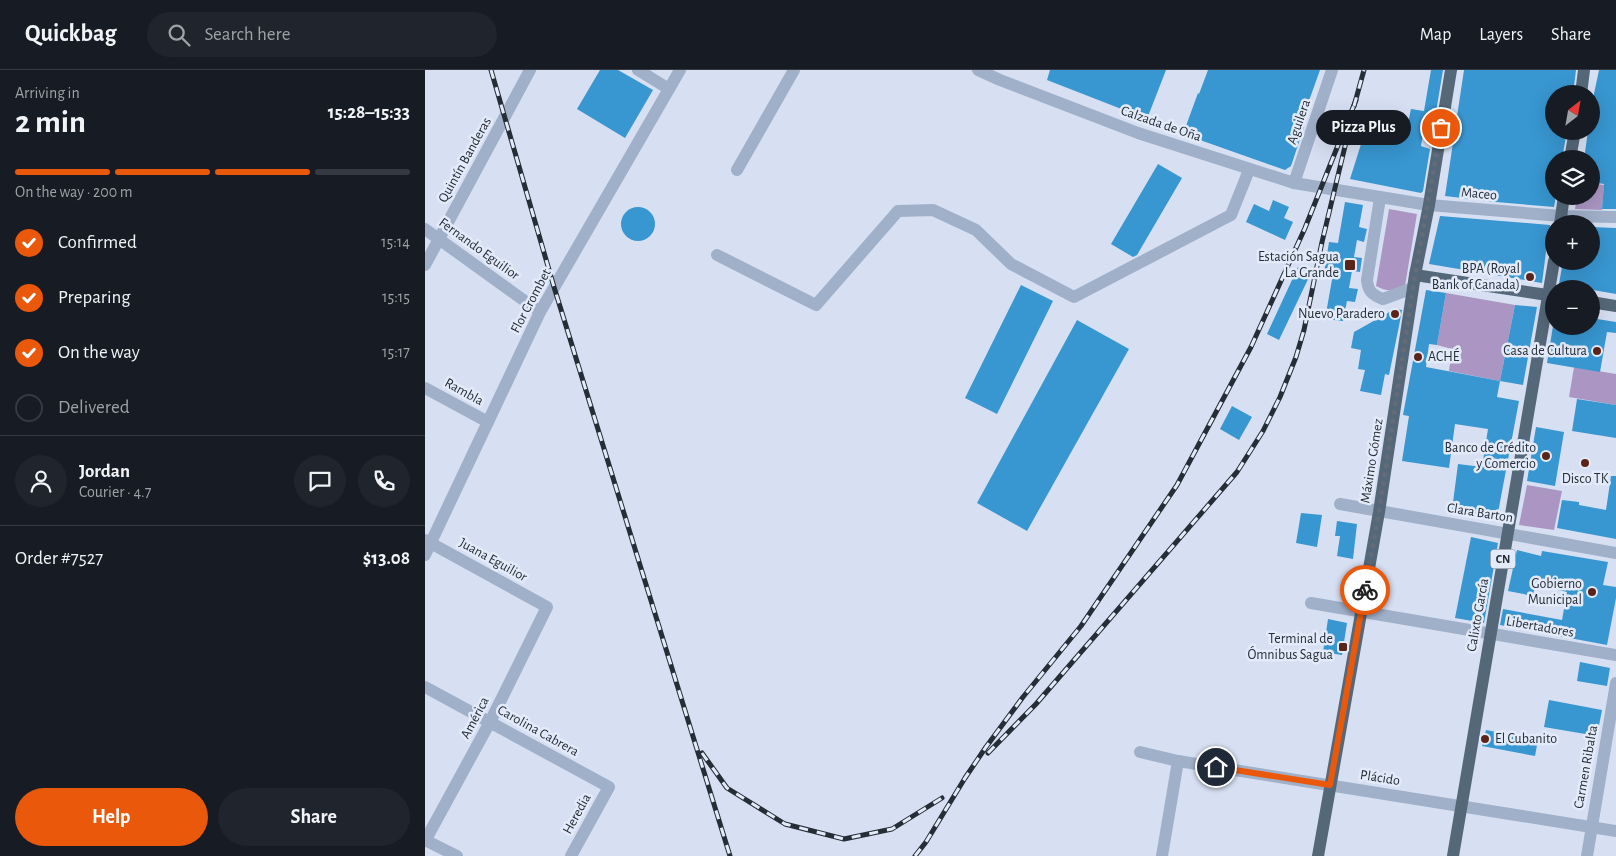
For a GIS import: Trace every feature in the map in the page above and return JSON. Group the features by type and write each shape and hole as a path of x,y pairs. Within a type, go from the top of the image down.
{"main road":[{"name":"Máximo Gómez","path":"1318,856 1379,512 1415,275 1429,205 1451,70"},
{"path":"1582,85 1584,70"},
{"path":"1415,275 1545,295"},
{"path":"1413,288 1435,278"},
{"path":"1600,303 1616,306"},
{"name":"Calixto García","path":"1453,856 1507,533 1545,328"}],"street":[{"name":"Quintín Banderas","path":"425,265 530,70"},
{"path":"638,70 669,90"},
{"name":"Flor Crombet","path":"425,555 428,541 541,312 680,70"},
{"path":"737,170 794,70"},
{"name":"Calzada de Oña","path":"978,70 1003,75 1137,133 1249,170 1294,183 1339,192"},
{"name":"Aguilera","path":"1294,183 1333,70"},
{"path":"717,255 817,305 898,211 933,210 976,230 1011,264 1074,297 1231,215 1249,170"},
{"name":"Maceo","path":"1339,192 1429,205 1545,218"},
{"path":"1381,198 1367,280 1368,289 1375,296 1383,299 1413,288"},
{"name":"Maceo","path":"1600,219 1616,218"},
{"name":"Fernando Eguilior","path":"425,229 541,312"},
{"path":"1392,297 1405,300 1411,307"},
{"name":"Rambla","path":"425,388 488,422"},
{"name":"Clara Barton","path":"1340,504 1616,553"},
{"name":"Juana Eguilior","path":"428,541 547,607"},
{"name":"Libertadores","path":"1311,603 1616,655"},
{"name":"América","path":"425,840 491,722 547,607"},
{"name":"Carmen Ribalta","path":"1587,856 1616,683"},
{"name":"Carolina Cabrera","path":"425,687 609,787"},
{"name":"Plácido","path":"1140,752 1177,761 1616,831"},
{"path":"1161,856 1177,761"},
{"name":"Heredia","path":"571,856 609,787"},
{"path":"425,840 457,856"}],"shaded area":[{"path":"1600,184 1604,185 1602,210 1575,209 1576,205 1600,205"},
{"path":"1389,209 1417,214 1405,286 1391,290 1376,286"},
{"path":"1446,293 1515,305 1500,381 1449,371 1452,349 1437,345"},
{"path":"1574,367 1616,374 1616,405 1569,397"},
{"path":"1527,485 1562,491 1554,530 1519,525"}],"building":[{"path":"600,70 618,70 653,90 625,138 577,109"},
{"path":"1050,70 1166,70 1147,119 1047,80"},
{"path":"1208,70 1320,70 1300,126 1304,127 1291,166 1285,170 1183,134"},
{"path":"1431,70 1443,70 1434,124 1425,122 1421,146 1430,149 1423,191 1421,193 1350,179 1362,141 1357,140 1359,130 1405,137 1411,109 1424,111"},
{"path":"1464,70 1576,70 1574,85 1545,85 1545,140 1565,140 1564,150 1545,150 1545,205 1554,205 1554,207 1445,196"},
{"path":"1599,70 1616,70 1616,209 1602,209 1604,184 1600,183 1600,150 1585,150 1587,140 1600,140 1600,85 1596,85"},
{"path":"1158,164 1182,178 1137,255 1133,257 1111,244"},
{"path":"1273,200 1289,207 1284,218 1293,222 1285,240 1246,222 1254,204 1269,211"},
{"name":"Estación Sagua La Grande","path":"1345,202 1363,205 1359,227 1367,229 1364,242 1357,240 1354,257 1362,258 1360,272 1352,271 1349,288 1358,289 1355,302 1347,301 1343,321 1325,319 1333,274 1324,273 1329,242 1338,243"},
{"path":"638,207 645,208 650,212 654,217 654,231 650,236 645,240 638,241 631,240 626,236 622,231 621,224 622,217 626,212 631,208"},
{"path":"1440,216 1545,225 1545,260 1542,283 1429,264"},
{"path":"1600,227 1616,228 1616,294 1600,291 1600,280 1560,280 1561,270 1600,270"},
{"path":"1298,267 1311,273 1279,340 1267,334"},
{"path":"1021,285 1053,301 997,414 965,398"},
{"path":"1426,290 1446,293 1437,345 1429,344 1426,367 1500,381 1497,397 1519,401 1497,518 1452,510 1458,464 1482,467 1488,429 1455,424 1449,468 1402,461 1409,416 1403,415"},
{"path":"1515,305 1537,307 1523,385 1500,381"},
{"path":"1395,309 1402,310 1389,375 1385,374 1381,395 1360,391 1365,370 1358,369 1361,350 1351,348 1354,332"},
{"path":"1600,319 1616,322 1616,333 1607,332 1600,372 1547,363 1552,335 1600,335"},
{"path":"1077,320 1129,349 1027,531 977,503"},
{"path":"1577,399 1616,405 1616,438 1572,431"},
{"path":"1232,406 1252,417 1239,440 1220,429"},
{"name":"Banco de Crédito y Comercio","path":"1536,427 1564,432 1555,486 1527,481"},
{"path":"1611,476 1616,476 1616,539 1557,528 1562,500 1579,502 1579,505 1606,510"},
{"path":"1301,513 1322,515 1317,547 1296,543"},
{"path":"1337,521 1357,524 1353,559 1337,556 1340,536 1335,536"},
{"path":"1471,537 1498,543 1484,623 1455,618"},
{"path":"1517,550 1541,556 1542,551 1608,562 1603,585 1616,587 1616,598 1607,645 1500,625 1503,609 1562,620 1567,592 1535,585 1533,596 1508,591"},
{"path":"1328,619 1347,623 1342,655 1323,652"},
{"path":"1580,662 1610,668 1607,686 1577,681"},
{"path":"1549,700 1602,710 1597,736 1544,727"},
{"path":"1486,730 1538,740 1535,756 1482,746"}],"railway":[{"path":"491,70 554,287 730,856"},
{"path":"1354,106 1364,70"},
{"path":"915,856 926,842 986,747 1023,697 1081,626 1177,485 1251,347 1305,228 1356,100"},
{"path":"988,753 1036,704 1237,472 1263,431 1280,397 1296,357 1304,330 1322,242 1347,138"},
{"path":"702,753 727,788 785,824 844,839 892,829 942,798"}],"way so far":[{"path":"1365,590 1379,512 1415,275 1429,205 1441,128"}],"place":[{"name":"Pizza Plus","path":"1441,128"},
{"name":"Estación Sagua La Grande","path":"1350,265"},
{"name":"BPA (Royal Bank of Canada)","path":"1530,277"},
{"name":"Nuevo Paradero","path":"1395,314"},
{"name":"Casa de Cultura","path":"1597,351"},
{"name":"ACHÉ","path":"1418,357"},
{"name":"Banco de Crédito y Comercio","path":"1546,456"},
{"name":"Disco TK","path":"1585,463"},
{"name":"Gobierno Municipal","path":"1592,592"},
{"name":"Terminal de Ómnibus Sagua","path":"1343,647"},
{"name":"El Cubanito","path":"1485,739"}],"route":[{"path":"1216,767 1330,785 1365,590"}]}
